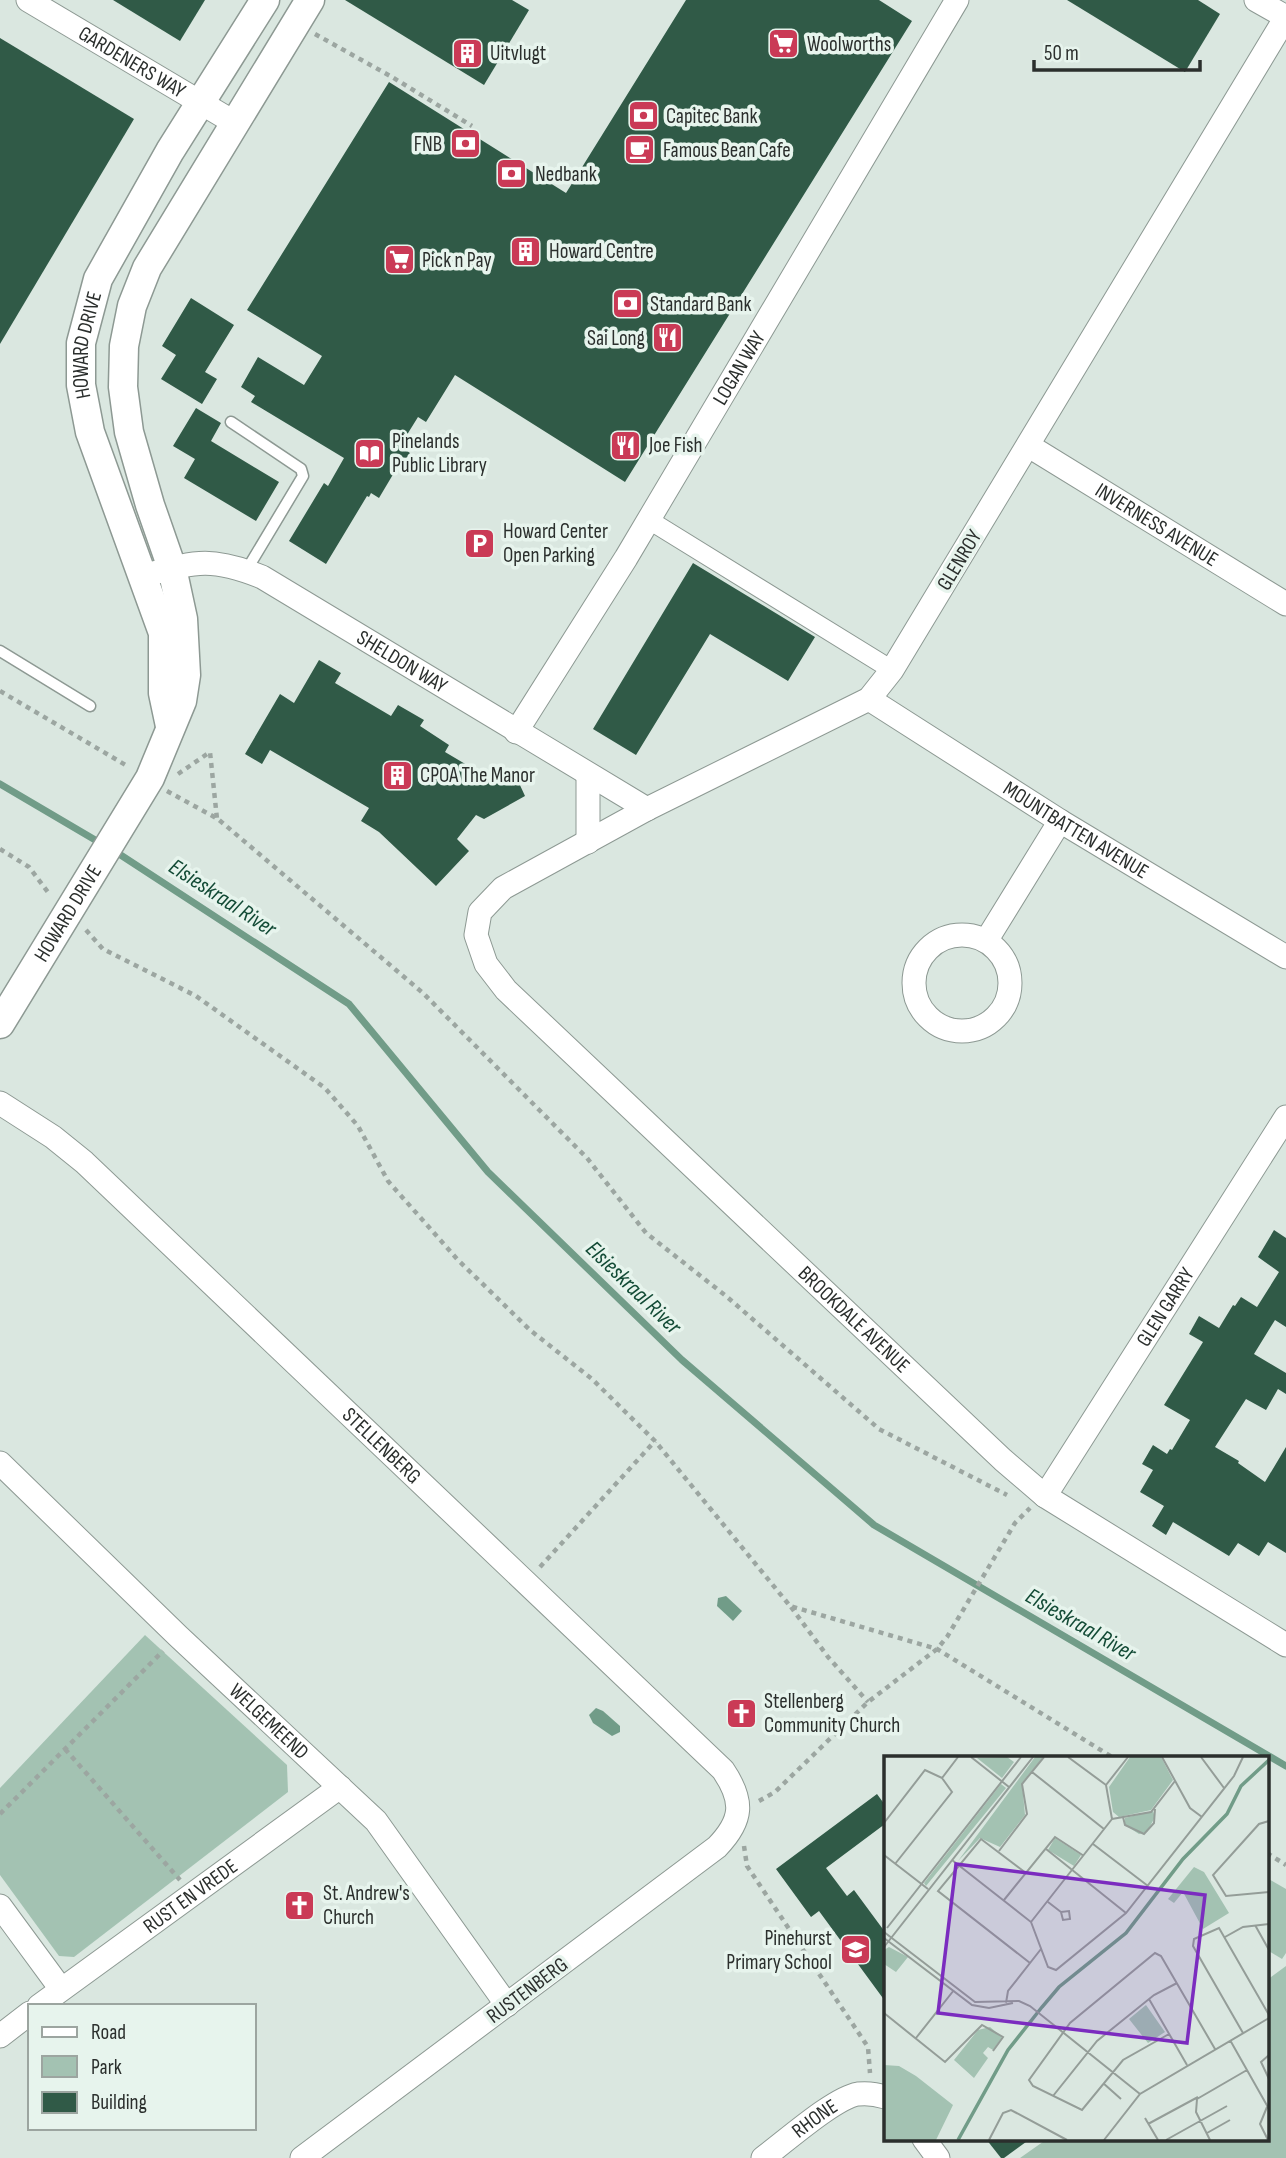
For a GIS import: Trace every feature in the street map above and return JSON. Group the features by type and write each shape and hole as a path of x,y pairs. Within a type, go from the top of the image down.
{"street":[{"name":"GARDENERS WAY","path":"28,0 235,123"},
{"name":"HOWARD DRIVE","path":"170,726 163,693 163,634 90,432 81,385 81,343 98,279 199,103 265,0"},
{"name":"HOWARD DRIVE","path":"0,1024 150,778 182,701 186,675 183,619 172,568 129,432 123,387 124,346 132,306 147,268 310,0"},
{"path":"1256,0 1286,17"},
{"name":"LOGAN WAY","path":"516,732 649,520 887,121 951,4"},
{"name":"GLENROY","path":"476,936 481,912 503,888 647,809 869,699 892,670 1029,446 1286,17"},
{"name":"INVERNESS AVENUE","path":"1029,446 1285,601"},
{"path":"649,520 892,670"},
{"name":"SHELDON WAY","path":"142,576 190,563 215,562 262,577 647,809"},
{"name":"MOUNTBATTEN AVENUE","path":"869,699 1060,821 1286,957"},
{"path":"588,775 588,842"},
{"path":"986,941 1060,821"},
{"path":"969,935 986,941 1001,953 1009,970 1011,988 1005,1007 994,1020 978,1030 956,1032 938,1025 926,1016 918,1002 914,987 917,965 927,950 946,937 969,935"},
{"name":"BROOKDALE AVENUE","path":"476,936 486,964 506,990 1003,1461 1045,1496 1286,1645"},
{"name":"STELLENBERG","path":"0,1103 53,1137 84,1163 723,1770 734,1786 739,1812"},
{"name":"GLEN GARRY","path":"1045,1496 1286,1117"},
{"name":"WELGEMEEND","path":"0,1463 178,1636 376,1821 507,2005"},
{"name":"RUST EN VREDE","path":"42,2004 340,1787"},
{"name":"RUSTENBERG","path":"302,2158 717,1847 731,1832 739,1812"},
{"path":"0,1906 61,1989"},
{"path":"0,2036 28,2015"},
{"name":"RHONE","path":"763,2158 839,2101 856,2094 879,2095"},
{"path":"925,2140 938,2158"}],"lane":[{"path":"231,422 301,469 303,476 246,571"},
{"path":"0,651 90,706"}],"path":[{"path":"311,32 392,77 472,127"},
{"path":"0,691 135,770"},
{"path":"174,777 210,752 218,820"},
{"path":"168,783 161,788 218,820 424,993 587,1158 646,1233 726,1296 878,1429 1008,1496"},
{"path":"0,849 29,867 55,902 73,902 103,949 196,996 325,1088 358,1126 388,1181 457,1259 530,1330 592,1379 655,1441 867,1702"},
{"path":"526,1583 655,1441"},
{"path":"879,2095 868,2047 747,1866 739,1812 775,1792 867,1702 937,1649 947,1637 1015,1523 1031,1508 1020,1502"},
{"path":"790,1606 937,1649 1110,1756"},
{"path":"0,1814 178,1636"},
{"path":"65,1749 192,1894"},
{"path":"1268,1854 1286,1865"}],"green space":[{"path":"145,1635 287,1765 288,1792 74,1957 59,1956 0,1875 0,1788"},
{"path":"1268,1879 1286,1889 1286,1953 1282,1959 1268,1951"},
{"path":"1286,1966 1286,2158 1020,2158 1046,2140 1268,2140 1268,1979"}],"shaded area":[{"path":"726,1596 742,1611 733,1621 717,1606 718,1598"},
{"path":"596,1708 620,1726 620,1732 612,1736 593,1723 589,1715"}],"building":[{"path":"113,0 205,0 180,41"},
{"name":"Uitvlugt","path":"345,0 512,0 529,10 484,85"},
{"name":"Howard Centre","path":"686,0 879,0 912,21 625,482 455,375 426,422 418,417 400,446 410,453 400,468 398,466 379,498 371,493 367,496 326,564 289,541 324,483 328,486 344,458 251,402 255,396 241,387 258,357 304,385 322,356 247,310 389,82 566,193"},
{"path":"1067,0 1198,0 1220,14 1185,72"},
{"path":"0,38 134,119 0,344"},
{"path":"191,298 234,325 205,372 217,379 202,404 161,379 176,355 162,346"},
{"path":"196,408 221,423 211,441 279,482 256,521 184,478 195,459 173,446"},
{"path":"693,563 815,637 788,681 710,634 636,755 593,729"},
{"name":"CPOA The Manor","path":"319,660 341,673 335,683 391,716 398,705 424,720 420,726 449,745 445,752 494,781 501,772 519,783 525,796 484,819 476,815 457,839 469,851 436,886 379,832 361,821 369,808 270,750 262,764 245,754 280,694 294,703"},
{"path":"1274,1230 1286,1238 1286,1327 1275,1320 1254,1354 1286,1373 1286,1394 1278,1389 1266,1410 1246,1399 1215,1447 1239,1461 1238,1463 1265,1482 1286,1447 1286,1553 1268,1542 1259,1556 1238,1543 1229,1556 1173,1522 1166,1535 1152,1526 1164,1506 1140,1492 1153,1470 1142,1464 1153,1445 1167,1454 1172,1450 1190,1420 1164,1405 1203,1342 1189,1334 1199,1316 1219,1328 1241,1297 1257,1307 1279,1272 1258,1257"},
{"path":"877,1794 884,1804 884,1825 826,1868 847,1896 854,1890 884,1931 884,2000 819,1911 811,1917 776,1869"},
{"path":"987,2140 1029,2140 1004,2158 1001,2158"}],"waterway":[{"name":"Elsieskraal River","path":"0,784 102,844"},
{"name":"Elsieskraal River","path":"113,850 349,1004 488,1172 682,1360 874,1525 1286,1766"}],"place":[{"name":"Woolworths","path":"784,44"},
{"name":"Uitvlugt","path":"467,53"},
{"name":"Capitec Bank","path":"643,116"},
{"name":"FNB","path":"465,144"},
{"name":"Famous Bean Cafe","path":"640,150"},
{"name":"Nedbank","path":"512,174"},
{"name":"Howard Centre","path":"526,251"},
{"name":"Pick n Pay","path":"399,260"},
{"name":"Standard Bank","path":"627,304"},
{"name":"Sai Long","path":"668,338"},
{"name":"Joe Fish","path":"626,445"},
{"name":"Pinelands Public Library","path":"369,453"},
{"name":"Howard Center Open Parking","path":"480,543"},
{"name":"CPOA The Manor","path":"397,775"},
{"name":"Stellenberg Community Church","path":"741,1713"},
{"name":"St. Andrew's Church","path":"300,1905"},
{"name":"Pinehurst Primary School","path":"855,1950"}]}
